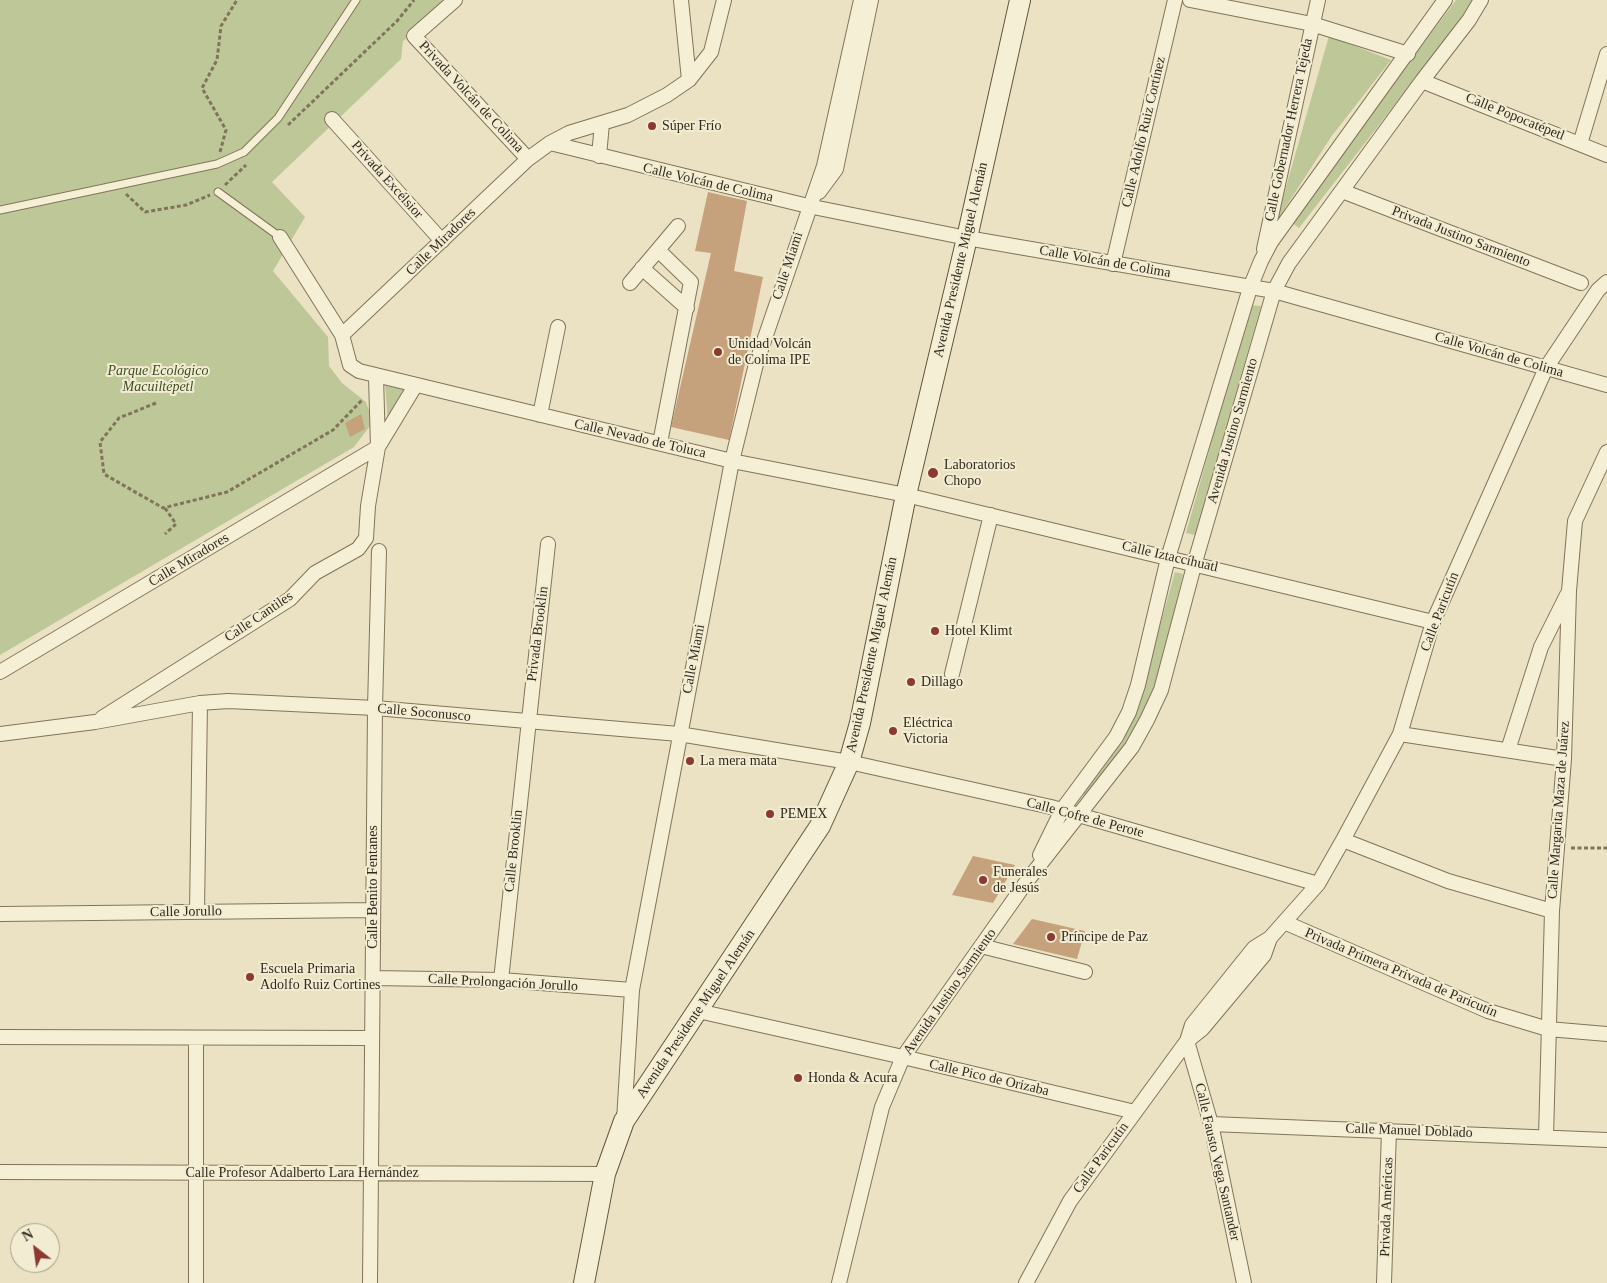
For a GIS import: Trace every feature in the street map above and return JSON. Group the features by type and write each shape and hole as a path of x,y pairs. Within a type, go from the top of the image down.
{"main road":[{"name":"Avenida Presidente Miguel Alemán","path":"584,1283 605,1174 624,1121 820,826 849,762 860,723 906,494 967,238 1020,0"}],"street":[{"name":"Privada Volcán de Colima","path":"456,0 414,36 528,159"},
{"path":"681,0 689,80"},
{"name":"Calle Miradores","path":"342,335 528,159 550,143 569,133 628,115 667,95 689,80 711,52 724,0"},
{"name":"Calle Miami","path":"624,1121 632,990 732,461 756,364 808,206 824,166 861,0"},
{"name":"Calle Miami","path":"808,206 836,169 871,0"},
{"name":"Calle Adolfo Ruiz Cortínez","path":"1113,264 1175,0"},
{"path":"1190,0 1312,24 1408,54"},
{"name":"Calle Gobernador Herrera Tejeda","path":"1261,261 1318,0"},
{"name":"Avenida Justino Sarmiento","path":"1027,881 1062,810 1116,737 1129,712 1138,685 1168,558 1250,288 1261,261 1271,242 1445,0"},
{"name":"Avenida Justino Sarmiento","path":"839,1283 882,1107 903,1057 1027,881 1132,747 1161,690 1195,562 1274,291 1289,263 1422,80 1469,20 1481,0"},
{"path":"1580,144 1607,54"},
{"name":"Calle Popocatépetl","path":"1422,80 1607,154"},
{"name":"Privada Excélsior","path":"332,120 442,241"},
{"path":"599,156 602,123"},
{"name":"Calle Volcán de Colima","path":"550,143 808,206 967,238 1274,291 1607,385"},
{"name":"Privada Justino Sarmiento","path":"1342,191 1581,283"},
{"path":"630,283 678,226"},
{"path":"280,237 342,335 350,365 358,371 376,376 378,447"},
{"path":"658,250 691,282 660,443"},
{"path":"642,268 687,308"},
{"name":"Calle Paricutín","path":"1026,1283 1070,1200 1187,1041 1192,1025 1254,948 1270,938 1318,884 1400,734 1433,622 1546,368 1598,290 1607,282"},
{"path":"540,415 558,327"},
{"name":"Calle Nevado de Toluca","path":"376,376 732,461 906,494"},
{"name":"Calle Miradores","path":"0,672 378,447 415,386"},
{"name":"Calle Cantiles","path":"95,722 290,599 315,573 358,549 366,538 368,506 378,447"},
{"name":"Calle Margarita Maza de Juárez","path":"1546,1137 1552,911 1564,759 1569,591 1575,521 1607,452"},
{"name":"Calle Iztaccíhuatl","path":"906,494 1168,558 1195,562 1433,622"},
{"path":"952,674 991,515"},
{"name":"Privada Brooklin","path":"527,723 548,544"},
{"name":"Calle Benito Fentanes","path":"370,1283 375,708 379,552"},
{"name":"Calle Margarita Maza de Juárez","path":"1508,750 1541,647 1569,591"},
{"name":"Calle Soconusco","path":"0,734 95,722 200,703 228,701 375,708 527,723 679,734 849,762"},
{"path":"196,912 200,703"},
{"name":"Calle Brooklin","path":"501,980 527,723"},
{"path":"1400,734 1564,759"},
{"name":"Calle Cofre de Perote","path":"849,762 1062,810 1318,884"},
{"path":"1343,840 1448,881 1552,911"},
{"name":"Calle Jorullo","path":"0,914 373,910"},
{"name":"Privada Primera Privada de Paricutín","path":"1284,922 1488,1011 1548,1030"},
{"path":"981,946 1085,972"},
{"name":"Calle Prolongación Jorullo","path":"373,978 501,980 632,990"},
{"name":"Calle Pico de Orizaba","path":"698,1012 903,1057 1134,1112"},
{"path":"1548,1030 1607,1034"},
{"path":"0,1037 371,1038"},
{"path":"196,1038 196,1283"},
{"name":"Calle Fausto Vega Santander","path":"1187,1041 1211,1124 1244,1283"},
{"name":"Calle Manuel Doblado","path":"1211,1124 1607,1140"},
{"name":"Privada Américas","path":"1384,1283 1390,1130"},
{"name":"Calle Profesor Adalberto Lara Hernández","path":"0,1172 605,1174"}],"lane":[{"path":"0,210 217,164 244,152 278,118 356,0"},
{"path":"218,192 280,237"}],"path":[{"path":"217,164 226,130 202,88 216,60 221,26 237,0"},
{"path":"165,508 227,492 333,430 359,405 376,376"},
{"path":"156,403 119,418 100,442 104,474 165,508 176,524 165,534"},
{"path":"1556,847 1607,848"}],"green space":[{"name":"Parque Ecológico Macuiltépetl","path":"0,0 456,0 403,41 401,59 272,182 305,217 273,271 328,337 329,366 342,383 366,402 373,422 354,447 0,655"},
{"path":"1456,0 1473,0 1466,13 1299,228 1291,222"},
{"path":"1329,36 1391,60 1331,137 1276,222"},
{"path":"1250,305 1261,306 1195,535 1186,533"},
{"path":"385,384 405,390 388,422"},
{"path":"1175,572 1183,574 1157,689 1143,724 1088,796 1083,795 1082,790 1115,750 1134,718"}],"building":[{"name":"Unidad Volcán de Colima IPE","path":"708,192 747,201 734,271 763,277 729,440 671,427 711,253 695,251"},
{"path":"361,414 365,429 350,437 345,423"},
{"name":"Funerales de Jesús","path":"973,856 1015,865 993,903 952,895"},
{"name":"Príncipe de Paz","path":"1032,919 1085,931 1077,959 1013,944"}],"place":[{"name":"Súper Frío","path":"652,126"},
{"name":"Unidad Volcán de Colima IPE","path":"718,352"},
{"name":"Laboratorios Chopo","path":"933,473"},
{"name":"Hotel Klimt","path":"935,631"},
{"name":"Dillago","path":"911,682"},
{"name":"Eléctrica Victoria","path":"893,731"},
{"name":"La mera mata","path":"690,761"},
{"name":"PEMEX","path":"770,814"},
{"name":"Funerales de Jesús","path":"983,880"},
{"name":"Príncipe de Paz","path":"1051,937"},
{"name":"Escuela Primaria Adolfo Ruiz Cortines","path":"250,977"},
{"name":"Honda & Acura","path":"798,1078"}]}
